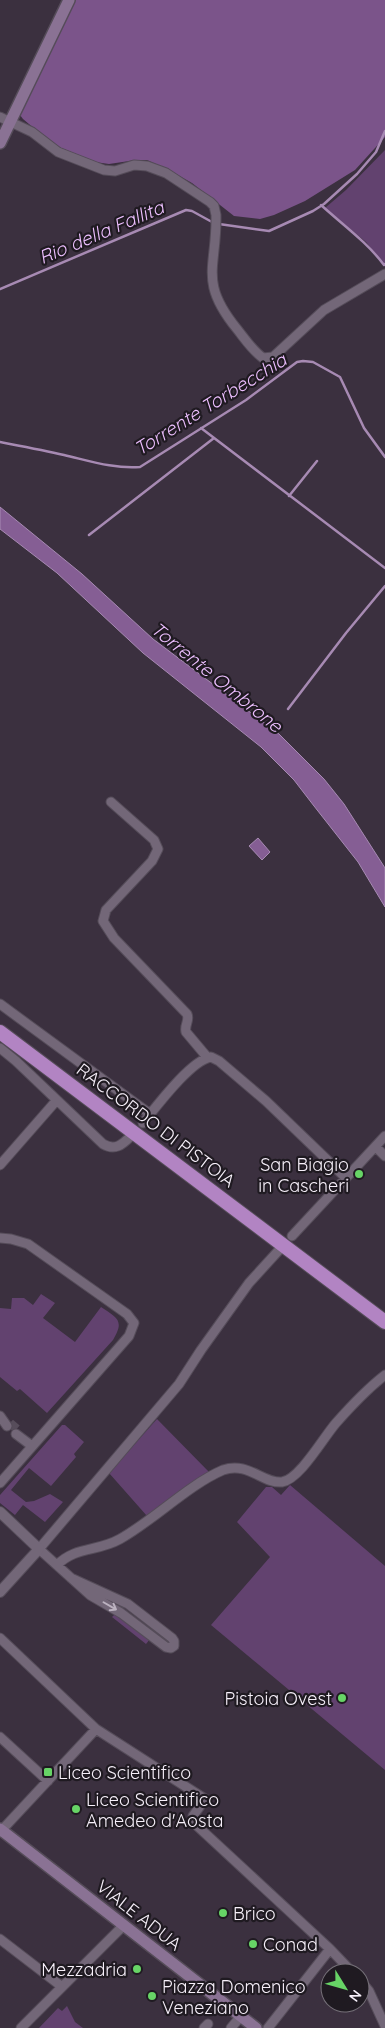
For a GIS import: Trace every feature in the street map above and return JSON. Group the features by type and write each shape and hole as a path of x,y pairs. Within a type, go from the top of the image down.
{"highway":[{"name":"RACCORDO DI PISTOIA","path":"0,1022 385,1312"},
{"name":"RACCORDO DI PISTOIA","path":"0,1032 385,1322"}],"main road":[{"path":"0,143 5,119 69,0"},
{"name":"VIALE ADUA","path":"1,1830 256,2028"}],"street":[{"path":"5,119 32,132 58,152 104,170 115,171 134,164 147,166 166,173 210,202 214,206 216,215 211,272 214,292 223,312 253,349 263,358 273,357 324,310 385,274"},
{"path":"111,802 154,840 158,849 152,861 106,910 103,921 114,938 187,1014 186,1032 208,1057 216,1059 252,1090 346,1178"},
{"path":"0,1004 150,1114"},
{"path":"0,1048 106,1146 117,1147 131,1136"},
{"path":"143,1123 177,1082 199,1062 208,1057"},
{"path":"0,1165 56,1101"},
{"path":"292,1236 385,1136"},
{"path":"376,1147 385,1156"},
{"path":"0,1238 17,1240 28,1244 127,1314 134,1323 129,1336 30,1444 0,1483"},
{"path":"0,1592 39,1549 179,1384 200,1350 249,1284 280,1249"},
{"path":"57,1565 71,1554 105,1546 118,1540 223,1470 231,1468 247,1470 282,1482 290,1478 335,1424 385,1375"},
{"path":"17,1432 30,1444"},
{"path":"0,1512 39,1549 57,1565 71,1578 90,1595 118,1611 166,1647 171,1648 174,1646 173,1639 128,1604 71,1578"},
{"path":"135,1623 141,1614"},
{"path":"0,1638 96,1729 205,1799 193,1816 194,1824 330,1948 344,1963"},
{"path":"1,1830 96,1729"},
{"path":"0,1737 48,1781"},
{"path":"21,2028 124,1925"},
{"path":"0,1939 61,1986"},
{"path":"268,2028 330,1948"},
{"path":"370,1993 385,2026"},
{"path":"231,2028 241,2016"}],"shaded area":[{"path":"75,0 385,0 385,137 355,170 305,201 260,219 234,216 192,183 147,160 109,164 95,162 54,145 20,115"},
{"path":"385,150 385,266 366,242 325,208 346,190"},
{"path":"0,507 82,574 153,639 279,734 324,779 344,804 385,868 385,907 358,862 294,780 261,747 143,653 57,573 0,529"},
{"path":"258,838 270,852 262,860 249,846"},
{"path":"41,1294 55,1303 43,1318 75,1342 101,1307 115,1317 119,1324 113,1340 47,1413 20,1389 17,1391 0,1377 0,1308 11,1309 12,1298 24,1298 33,1305"},
{"path":"157,1419 210,1473 147,1516 109,1473"},
{"path":"62,1425 65,1425 84,1442 74,1454 76,1457 51,1486 29,1468 11,1490 26,1502 34,1501 50,1494 63,1502 45,1522 23,1505 15,1515 0,1503 0,1495"},
{"name":"Pistoia Ovest","path":"290,1485 385,1566 385,1770 211,1625 270,1557 237,1522 266,1487 272,1487 281,1495"},
{"path":"115,1614 150,1639 146,1644 112,1617"},
{"path":"67,2006 75,2022 83,2028 39,2028 58,2008 62,2011"}],"waterway":[{"name":"Rio della Fallita","path":"219,224 269,231 313,211 324,204 357,174 376,152 385,131"},
{"path":"321,205 385,264"},
{"name":"Rio della Fallita","path":"0,289 186,210 192,211 212,222"},
{"name":"Torrente Torbecchia","path":"0,442 102,464 140,467 246,400 297,362 303,361 313,362 340,377 364,428 385,457"},
{"path":"201,428 385,568"},
{"path":"89,535 214,438"},
{"path":"289,496 317,461"},
{"name":"Torrente Ombrone","path":"288,709 346,633 385,586"}],"tunnel":[{"path":"10,1423 19,1431"}],"place":[{"name":"San Biagio in Cascheri","path":"359,1174"},
{"name":"Pistoia Ovest","path":"342,1698"},
{"name":"Liceo Scientifico","path":"48,1772"},
{"name":"Liceo Scientifico Amedeo d'Aosta","path":"76,1809"},
{"name":"Brico","path":"223,1913"},
{"name":"Conad","path":"253,1944"},
{"name":"Mezzadria","path":"137,1969"},
{"name":"Piazza Domenico Veneziano","path":"152,1996"}]}
